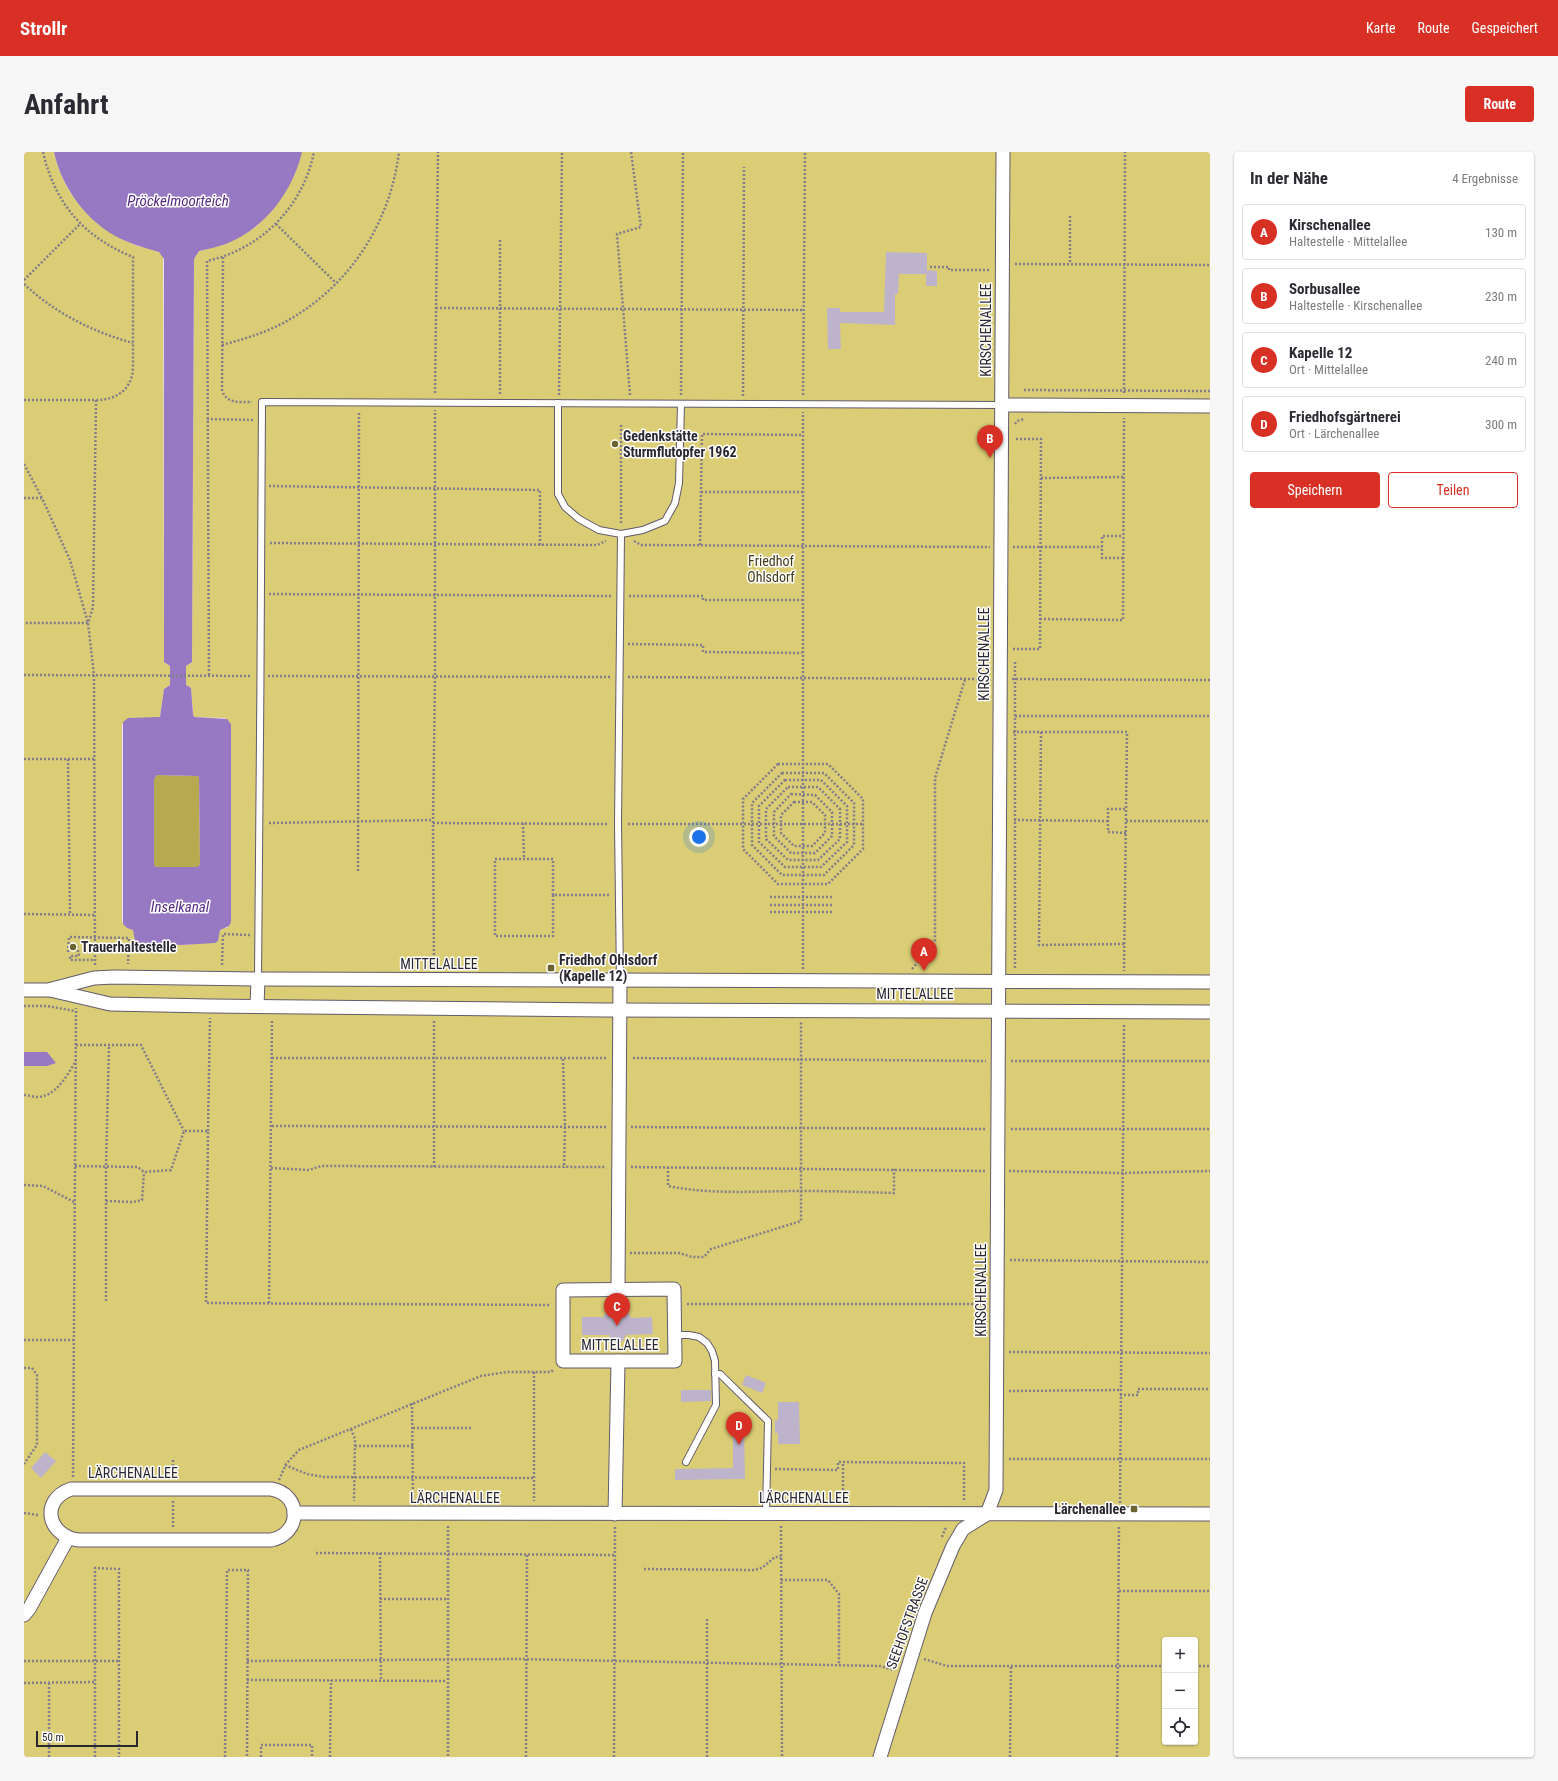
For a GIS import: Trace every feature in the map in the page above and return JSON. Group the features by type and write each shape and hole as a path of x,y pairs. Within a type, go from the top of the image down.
{"street":[{"name":"KIRSCHENALLEE","path":"986,1514 996,1490 1001,547 1008,439 1002,406 1003,152"},
{"path":"1002,406 1210,406"},
{"name":"MITTELALLEE","path":"24,990 48,990 94,978 114,977 434,980 1210,982"},
{"path":"257,1006 258,979"},
{"path":"618,1289 618,1058 620,980"},
{"name":"MITTELALLEE","path":"48,990 76,998 110,1004 210,1006 619,1010 998,1010 1210,1012"},
{"name":"MITTELALLEE","path":"674,1289 675,1304 675,1361 563,1361 562,1290 674,1289"},
{"path":"615,1514 618,1361"},
{"name":"LÄRCHENALLEE","path":"68,1538 55,1528 51,1516 51,1509 54,1501 59,1495 71,1489 275,1490"},
{"path":"24,1615 29,1609 68,1538 78,1540 271,1540 283,1536 288,1532 294,1522 292,1503 287,1497 275,1490"},
{"name":"LÄRCHENALLEE","path":"294,1513 1210,1514"},
{"name":"SEEHOFSTRASSE","path":"880,1757 925,1613 956,1541 963,1529 986,1514"}],"lane":[{"path":"258,979 261,823 260,594 262,402 1002,406"},
{"path":"558,403 558,494 565,507 579,519 599,530 621,534 643,530 665,521 675,503 679,482 681,404"},
{"path":"620,980 618,824 621,534"},
{"path":"675,1335 699,1337 707,1343 712,1351 715,1361 716,1405 686,1462"},
{"path":"715,1374 720,1374 768,1421 766,1514"}],"path":[{"path":"24,400 96,400 114,397 124,391 129,384 133,372 133,257 109,246 81,224 70,211 56,189 46,165 43,152"},
{"path":"209,675 207,261 223,257 253,242 276,224 297,196 308,172 314,152"},
{"path":"222,344 255,335 284,322 309,306 336,283 362,253 377,229 390,194 399,152"},
{"path":"434,980 434,403 438,152"},
{"path":"558,403 562,152"},
{"path":"631,152 641,227 617,234 631,404"},
{"path":"681,404 683,152"},
{"path":"803,981 802,547 805,152"},
{"path":"1040,619 1123,620 1125,152"},
{"path":"743,404 744,168"},
{"path":"1070,216 1070,264"},
{"path":"24,280 81,224"},
{"path":"276,224 336,283"},
{"path":"500,239 500,403"},
{"path":"223,257 222,387 224,396 233,401 262,402"},
{"path":"930,267 950,267 950,270 1070,264 1210,265"},
{"path":"24,284 40,298 69,317 105,334 133,343"},
{"path":"436,308 804,310"},
{"path":"1002,390 1210,391"},
{"path":"88,623 93,607 96,400"},
{"path":"358,872 359,402"},
{"path":"207,419 261,420"},
{"path":"1015,426 1017,421 1031,419"},
{"path":"1116,419 1132,419"},
{"path":"621,425 621,534"},
{"path":"1008,439 1014,433"},
{"path":"700,545 702,434 803,435"},
{"path":"1008,439 1014,447"},
{"path":"1000,648 1040,649 1041,439 1008,439"},
{"path":"24,464 42,498 70,560 88,623 94,675 95,967"},
{"path":"1041,478 1124,477"},
{"path":"261,486 540,490 540,545"},
{"path":"701,492 803,492"},
{"path":"24,498 42,498"},
{"path":"261,543 597,545 621,534"},
{"path":"621,534 641,545 802,547 1102,547"},
{"path":"1123,536 1102,536 1102,558 1123,558"},
{"path":"1015,539 1015,555"},
{"path":"260,594 703,596 703,600 802,600"},
{"path":"24,623 88,623"},
{"path":"1015,641 1015,981"},
{"path":"620,644 703,645 703,652 802,653"},
{"path":"24,675 1210,680"},
{"path":"912,981 912,969 935,941 935,778 965,679"},
{"path":"1000,716 1210,716"},
{"path":"1000,732 1127,732 1124,982"},
{"path":"1041,732 1039,945 1125,944"},
{"path":"24,759 95,760"},
{"path":"68,760 70,914"},
{"path":"778,764 828,764 863,799 863,849 828,884 778,884 743,849 743,824 743,799 778,764"},
{"path":"782,773 824,773 854,803 854,845 824,875 782,875 752,845 752,824 752,803 782,773"},
{"path":"785,780 821,780 847,806 847,842 821,867 785,867 759,842 759,824 759,806 785,780"},
{"path":"788,787 803,787 818,787 840,809 840,839 818,860 788,860 766,839 766,809 788,787"},
{"path":"791,794 815,795 832,812 832,836 815,853 791,853 774,836 774,824 774,812 791,794"},
{"path":"794,802 812,802 825,815 825,833 812,846 794,846 780,833 781,824 781,815 794,802"},
{"path":"1126,809 1108,809 1108,832 1126,833"},
{"path":"1000,820 1108,821"},
{"path":"1126,821 1210,821"},
{"path":"261,823 433,822 863,824"},
{"path":"523,823 524,859"},
{"path":"495,859 553,859 553,895 553,936 495,936 495,859"},
{"path":"553,895 619,895"},
{"path":"770,897 834,897"},
{"path":"770,905 834,905"},
{"path":"770,912 834,912"},
{"path":"24,914 95,915"},
{"path":"222,965 223,934 259,935"},
{"path":"68,952 69,937 129,938 128,965"},
{"path":"69,946 77,946 79,956 70,956 70,960 95,960"},
{"path":"76,998 73,1477 78,1488"},
{"path":"210,1006 206,1303 562,1306"},
{"path":"269,1303 272,1126 272,1006"},
{"path":"434,1008 434,1166"},
{"path":"617,1253 679,1253 692,1257 704,1257 711,1249 801,1221 801,1010"},
{"path":"1117,1757 1124,1012"},
{"path":"75,1166 138,1168 144,1172 171,1170 184,1130 140,1045 76,1045"},
{"path":"106,1301 106,1166 109,1045"},
{"path":"272,1058 434,1057 563,1059 1210,1061"},
{"path":"563,1059 565,1127 564,1168"},
{"path":"24,1094 37,1097 47,1095 60,1085 76,1061"},
{"path":"272,1126 1210,1129"},
{"path":"184,1130 208,1131"},
{"path":"271,1168 309,1170 320,1166 434,1166 564,1168 801,1168 1122,1173 1210,1171"},
{"path":"668,1167 668,1186 692,1191 734,1193 801,1191 894,1193 894,1169"},
{"path":"106,1201 133,1202 142,1200 144,1172"},
{"path":"24,1185 43,1186 74,1202"},
{"path":"997,1260 1210,1262"},
{"path":"675,1304 997,1304"},
{"path":"24,1340 73,1340"},
{"path":"997,1352 1210,1353"},
{"path":"275,1490 285,1466 299,1450 481,1376 507,1372 551,1372 563,1361"},
{"path":"24,1368 32,1368 37,1375 37,1445 24,1464"},
{"path":"534,1372 534,1514"},
{"path":"1120,1395 1138,1396 1138,1389 1210,1389"},
{"path":"996,1391 1120,1390"},
{"path":"412,1403 413,1514"},
{"path":"351,1428 355,1438 354,1514"},
{"path":"413,1428 471,1428"},
{"path":"355,1446 413,1446"},
{"path":"996,1459 1210,1459"},
{"path":"838,1470 838,1462 964,1462 964,1514"},
{"path":"843,1462 843,1514"},
{"path":"285,1466 307,1474 324,1477 534,1478"},
{"path":"767,1469 843,1470"},
{"path":"448,1514 448,1757"},
{"path":"614,1757 615,1514"},
{"path":"781,1514 782,1757"},
{"path":"316,1552 614,1556"},
{"path":"380,1553 381,1681"},
{"path":"526,1757 527,1555"},
{"path":"644,1569 754,1570 762,1568 775,1557 781,1557"},
{"path":"94,1757 95,1568 119,1569 119,1757"},
{"path":"226,1757 227,1570 248,1570 247,1757"},
{"path":"781,1580 828,1580 839,1594 839,1665"},
{"path":"1119,1591 1210,1591"},
{"path":"380,1599 447,1599"},
{"path":"707,1619 707,1757"},
{"path":"912,1655 947,1666 1162,1666"},
{"path":"247,1661 527,1660 839,1665 880,1666 906,1675"},
{"path":"24,1661 119,1661"},
{"path":"1010,1757 1011,1666"},
{"path":"1198,1666 1210,1666"},
{"path":"247,1680 447,1681"},
{"path":"330,1757 331,1680"},
{"path":"24,1683 95,1682"},
{"path":"49,1683 49,1757"},
{"path":"261,1757 261,1745 312,1745 312,1757"}],"green space":[{"name":"Friedhof Ohlsdorf","path":"24,152 54,152 58,168 72,196 93,219 118,237 136,245 157,251 163,256 164,662 170,666 170,685 164,689 160,717 122,724 122,922 127,928 131,928 135,932 135,940 137,942 181,945 217,942 219,932 222,928 227,928 231,922 231,724 225,718 194,717 191,688 186,685 186,666 192,662 194,259 199,251 226,244 258,225 294,176 302,152 1210,152 1210,1757 24,1757 24,1066 47,1066 47,1052 24,1052"}],"shaded area":[{"path":"157,775 199,777 200,864 198,867 154,866 154,779"}],"water":[{"name":"Inselkanal","path":"54,152 302,152 284,195 265,219 253,229 226,244 199,251 194,259 192,662 186,666 186,685 191,688 194,717 227,719 231,724 231,922 229,926 220,930 218,941 215,943 181,945 138,943 135,941 133,930 127,928 123,924 123,722 128,718 160,717 164,689 170,685 170,666 164,662 164,259 159,252 121,239 98,224 87,214 70,192 58,166","holes":["157,775 199,777 200,864 198,867 154,866 154,779"]},
{"path":"24,1052 47,1052 56,1063 47,1066 24,1066"}],"building":[{"path":"886,252 927,253 927,270 937,271 937,286 926,286 926,274 899,274 898,294 895,294 895,325 840,323 841,349 828,349 827,308 840,308 840,312 884,312"},
{"path":"625,1307 631,1318 652,1317 653,1334 626,1335 622,1342 612,1342 609,1335 582,1335 582,1317 603,1317 609,1308"},
{"path":"746,1375 766,1383 762,1393 742,1385"},
{"path":"681,1390 711,1390 711,1401 681,1402"},
{"path":"778,1402 799,1402 800,1444 778,1444 778,1433 775,1433 775,1420 778,1420"},
{"path":"733,1423 744,1423 745,1479 675,1480 675,1469 733,1468"},
{"path":"45,1452 56,1461 41,1478 31,1468"}],"place":[{"name":"Gedenkstätte Sturmflutopfer 1962","path":"615,444"},
{"name":"Sorbusallee","path":"990,458"},
{"name":"Trauerhaltestelle","path":"73,947"},
{"name":"Friedhof Ohlsdorf (Kapelle 12)","path":"551,968"},
{"name":"Kirschenallee","path":"924,971"},
{"name":"Kapelle 12","path":"617,1326"},
{"name":"Friedhofsgärtnerei","path":"739,1445"},
{"name":"Lärchenallee","path":"1134,1509"}],"water label":[{"name":"Pröckelmoorteich","path":"178,201"}]}
